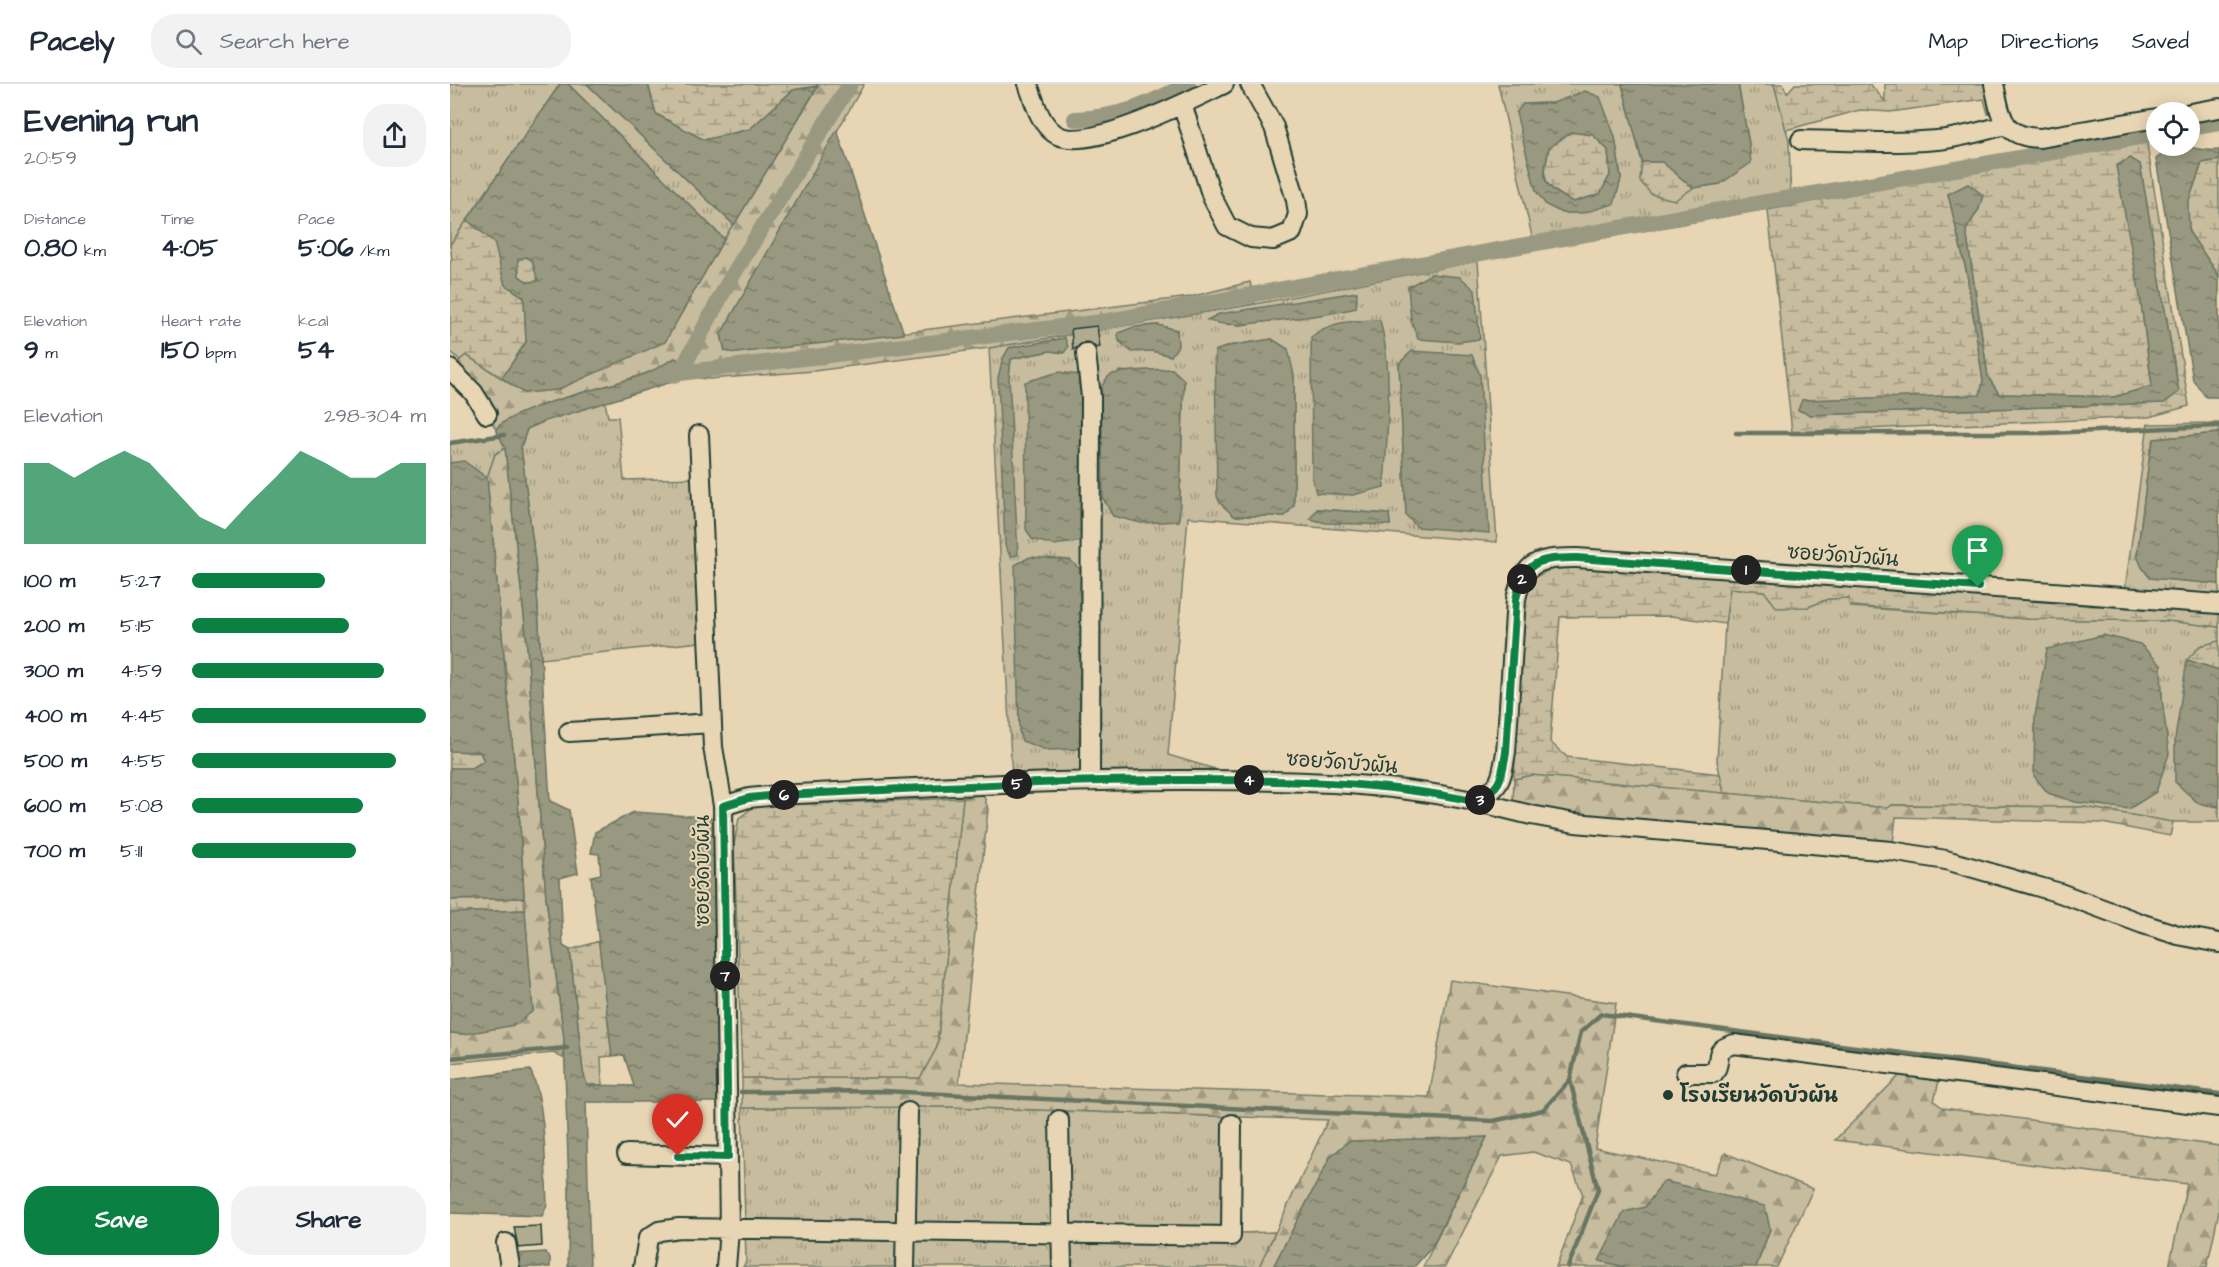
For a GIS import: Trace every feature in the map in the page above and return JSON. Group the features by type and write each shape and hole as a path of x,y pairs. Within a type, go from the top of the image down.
{"street":[{"path":"1028,84 1040,114 1055,135 1080,139 1108,134 1182,104 1198,90 1224,84"},
{"path":"1182,104 1212,197 1227,226 1251,238 1273,240 1292,232 1298,214 1296,200 1274,127 1250,84"},
{"path":"1994,84 2005,125 2026,138 2040,138 2146,120"},
{"path":"2200,111 2219,108"},
{"path":"1801,140 1865,142 1937,140 1974,134 2005,125"},
{"path":"1086,353 1091,397 1090,780"},
{"path":"450,369 473,392 487,414"},
{"path":"699,435 712,723 716,773 723,806"},
{"name":"ซอยวัดบัวผัน","path":"726,1267 729,1230 723,806 749,798 778,795 1090,780 1302,781 1383,786 1431,792 1478,802 1497,787 1503,772 1516,599 1520,582 1526,570 1538,562 1552,559 1577,558 2219,604"},
{"path":"569,732 712,723"},
{"path":"1478,802 1575,823 1891,851 1946,860 2060,893 2178,935 2219,943"},
{"path":"1686,1073 1714,1073 1717,1071 1720,1051 1723,1047 1734,1044 2219,1107"},
{"path":"905,1267 908,1112"},
{"path":"1059,1120 1062,1267"},
{"path":"643,1267 648,1238 659,1231 679,1228 1231,1236 1232,1125"},
{"path":"627,1154 728,1157"},
{"path":"506,1243 510,1267"}],"green space":[{"path":"450,84 560,84 450,245"},
{"path":"568,84 587,84 734,225 724,239"},
{"path":"648,84 816,84 818,86 793,90 750,129 704,140 656,114"},
{"path":"816,84 864,84 721,334 725,351 736,353 1190,297 1250,282 1255,304 989,348 814,371 709,379 688,377 689,366 675,358 651,372 523,412 496,429 454,365 466,355 524,393 665,342 724,239 818,87"},
{"path":"1498,84 1622,84 1642,162 1640,181 1674,200 1693,188 1720,184 1749,144 1738,84 1774,84 1789,140 1791,205 1535,250","holes":["1553,103 1615,137 1621,179 1614,204 1523,104"]},
{"path":"1774,84 1783,84 1787,93 1795,84 1870,84 1885,101 1885,84 1987,84 1995,114 1988,114 1984,99 1890,112 1860,110 1786,130"},
{"path":"1571,132 1593,135 1608,150 1610,175 1600,194 1573,202 1555,191 1545,176 1549,148"},
{"path":"2146,138 2146,156 2149,156 2189,406 2149,417 1792,432 1768,210","holes":["2140,164 2179,392 2164,403 1811,415 1798,410 1803,400 1980,396 1983,381 1967,274 1948,194 1979,209 1966,230 1988,377 1999,394 2114,397 2152,386 2140,296"]},
{"path":"2219,160 2219,276 2189,232 2188,203 2202,163"},
{"path":"1642,162 1662,162 1693,188 1675,200 1651,194 1640,181"},
{"path":"467,220 494,241 505,285 524,296 526,342 502,378 466,355 460,360 450,351 450,263 452,259 450,245"},
{"path":"526,257 532,260 539,281 528,282 519,276 518,259"},
{"path":"1478,261 1497,542 1188,517 1168,755 1215,769 1012,777 989,348 1255,304","holes":["1356,292 1356,308 1235,326","1158,325 1177,330 1171,356 1152,351 1134,327","1065,338 1064,353 1050,351 1011,359 1009,376 1009,348","1272,339 1294,375 1294,505 1285,516 1234,516 1215,351 1229,346","1399,363 1418,527 1406,515","1172,369 1184,380 1179,521 1113,516 1103,498 1104,459 1119,371","1317,509 1389,514 1390,525"]},
{"path":"605,402 608,417 618,417 624,480 695,478 700,642 541,659 535,561 521,447 527,429"},
{"path":"2219,423 2219,433 2154,439 2150,453 2137,556 2150,578 2219,584 2219,595 2125,589 2148,424"},
{"path":"500,435 505,448 495,454 487,478 464,462 450,463 450,442"},
{"path":"505,448 526,633 546,897 564,1038 563,1058 553,1053 450,1063 450,1033 465,1034 533,1011 520,824 487,478 495,454"},
{"path":"1579,566 2219,609 2219,627 2168,621 2029,619 1850,606 1849,598 1828,599 1808,607 1777,608 1764,591 1730,588 1725,624 1672,616 1560,617 1550,742 1567,757 1720,774 1724,793 1532,775 1514,779 1522,613 1527,581 1549,570"},
{"path":"1730,588 1764,591 1808,607 1828,599 1850,598 1851,607 2029,619 2168,621 2219,627 2219,641 2200,646 2198,803 2219,807 2219,822 2173,822 2084,807 1892,805 1888,808 1724,793 1717,761 1725,624","holes":["2161,665 2162,699 2035,716"]},
{"path":"2219,641 2219,670 2187,660 2200,646"},
{"path":"450,751 480,752 484,761 472,768 450,768"},
{"path":"1532,775 1888,808 1892,805 2084,807 2173,822 2170,836 2102,823 1896,817 1893,843 1617,819 1553,811 1513,801 1514,779"},
{"path":"983,793 988,809 959,1083 1429,1097 1450,980 1616,1003 1595,1148 1715,1174 1725,1153 1813,1189 1777,1267 1756,1267 1770,1229 1645,1207 1600,1261 1626,1267 1556,1267 1583,1195 1571,1165 1533,1152 1502,1156 1445,1267 1423,1267 1487,1137 1331,1156 1273,1267 1259,1267 1328,1120 949,1107 742,1108 742,1078 920,1078 937,1047 963,798"},
{"path":"963,798 937,1047 920,1078 742,1078 734,844 739,818 755,806"},
{"path":"524,898 525,910 450,913 450,900"},
{"path":"599,941 612,1056 601,1057 602,1085 587,1085 583,1072 570,950"},
{"path":"1900,1075 1939,1081 1934,1101 1943,1108 2219,1146 2219,1211 2207,1267 2169,1267 2187,1184 1835,1140"},
{"path":"949,1107 1238,1117 1238,1233 1275,1232 1259,1267 743,1267 746,1262 742,1108"}],"water":[{"path":"560,84 568,84 724,239 665,342 557,390 524,393 502,378 526,342 524,297 505,285 494,242 467,220","holes":["526,257 532,260 538,281 528,282 519,276 518,259"]},
{"path":"587,84 648,84 656,114 704,140 750,129 793,90 818,86 734,225"},
{"path":"1622,84 1738,84 1751,163 1720,184 1693,188 1662,162 1642,162"},
{"path":"1585,91 1600,97 1615,137 1621,179 1614,204 1583,213 1562,213 1546,205 1536,191 1516,113 1523,104 1553,103","holes":["1571,132 1593,135 1608,150 1610,175 1600,194 1573,202 1555,191 1546,182 1545,169 1549,148"]},
{"path":"837,130 904,334 736,353 725,351 721,334"},
{"path":"2200,149 2219,150 2219,160 2202,163 2188,203 2189,232 2219,276 2219,397 2206,397 2193,380 2156,159 2160,156 2200,156"},
{"path":"2130,158 2140,164 2179,392 2164,403 1811,415 1798,410 1802,400 1980,395 1983,381 1967,274 1948,194 1968,184 1983,195 1979,209 1966,230 1988,377 1999,394 2114,397 2152,386 2140,296 2116,166"},
{"path":"1431,274 1460,277 1475,290 1480,339 1458,342 1418,339 1411,321 1408,287"},
{"path":"1357,292 1356,308 1335,313 1240,324 1223,324 1207,320 1219,314"},
{"path":"1380,320 1388,382 1384,487 1353,495 1316,493 1312,477 1311,337 1335,324"},
{"path":"1158,325 1177,330 1178,346 1171,356 1152,351 1132,352 1119,341 1118,333 1134,327"},
{"path":"1065,338 1068,347 1064,353 1050,351 1011,359 1009,376 1018,555 1010,556 1005,545 998,378 1003,358 1009,348"},
{"path":"1272,339 1288,349 1294,375 1294,505 1285,516 1234,516 1220,503 1217,496 1215,351 1229,346"},
{"path":"1412,351 1472,355 1480,375 1489,533 1417,527 1406,515 1399,363"},
{"path":"675,358 689,366 688,377 545,421 527,429 521,447 535,561 550,801 569,810 578,873 560,878 563,946 570,950 583,1072 587,1085 634,1086 624,1055 612,1056 591,876 601,874 599,854 591,853 595,832 634,812 717,818 720,1102 586,1102 590,1267 568,1267 569,1190 564,1038 546,897 526,633 505,448 496,429 523,412 647,373"},
{"path":"1172,369 1184,380 1179,521 1141,523 1113,516 1103,498 1101,388 1108,377 1113,374"},
{"path":"1059,372 1079,375 1086,389 1083,541 1053,545 1032,539 1026,529 1025,382"},
{"path":"2219,433 2219,584 2150,578 2137,556 2150,453 2154,439"},
{"path":"464,461 487,478 520,824 524,898 450,900 450,768 472,768 484,761 480,752 450,751 450,463"},
{"path":"1317,509 1389,514 1390,525 1326,523 1310,519"},
{"path":"1030,557 1070,560 1084,573 1085,726 1078,749 1046,750 1022,741 1019,731 1015,565"},
{"path":"2103,635 2140,644 2161,665 2162,699 2169,754 2156,792 2129,809 2075,802 2048,793 2034,776 2035,716 2047,649"},
{"path":"2187,660 2219,670 2219,807 2198,803 2175,782 2175,739"},
{"path":"525,910 533,1011 515,1025 465,1034 450,1033 450,913"},
{"path":"530,1070 539,1099 544,1135 547,1205 542,1216 450,1213 450,1080"},
{"path":"1487,1137 1431,1248 1414,1267 1273,1267 1331,1156 1349,1141"},
{"path":"1664,1181 1765,1206 1770,1229 1756,1267 1626,1267 1599,1261 1624,1212 1645,1207"},
{"path":"545,1252 550,1258 550,1267 515,1267 514,1254"}],"building":[{"path":"1097,326 1100,347 1096,348 1091,343 1085,342 1073,350 1071,329"},
{"path":"541,1226 542,1246 518,1248 514,1227"}],"waterway":[{"path":"674,375 680,373 728,283 850,84"},
{"path":"1075,119 1107,116 1134,109 1188,84"},
{"path":"2200,126 2219,123"},
{"path":"680,373 1102,322 1685,216 2146,136"},
{"path":"1736,433 2047,433 2219,426"},
{"path":"450,443 504,435"},
{"path":"1568,1267 1598,1190 1570,1080 1581,1032 1601,1014 2219,1094"},
{"path":"450,1058 567,1048"},
{"path":"741,1092 883,1091 1493,1121 1543,1110 1570,1080"}],"place":[{"name":"โรงเรียนวัดบัวผัน","path":"1668,1095"}],"route":[{"path":"678,1156 728,1157 723,806 749,798 778,795 1090,780 1290,780 1383,786 1431,792 1478,802 1497,787 1503,772 1516,599 1526,570 1538,562 1577,558 1978,587"}]}
